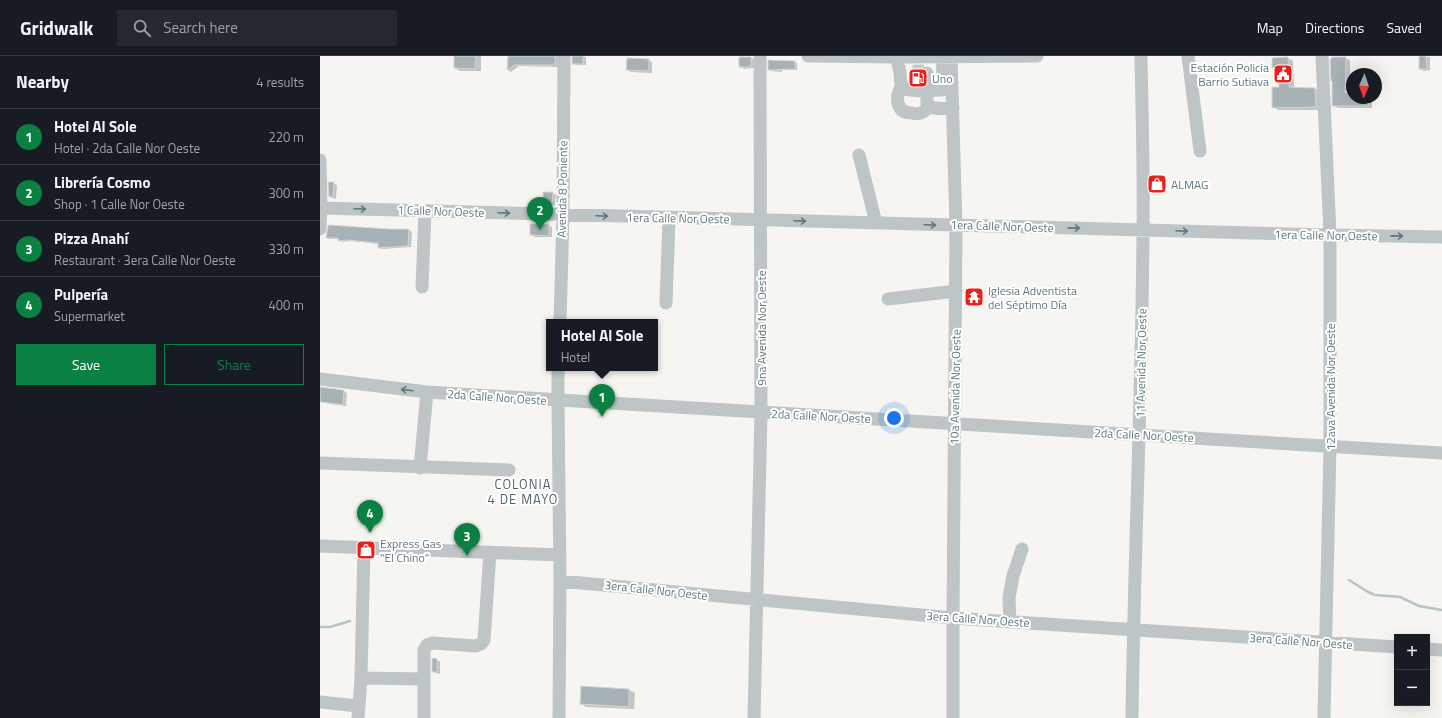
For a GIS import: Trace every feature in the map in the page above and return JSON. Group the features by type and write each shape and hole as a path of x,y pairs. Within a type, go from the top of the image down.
{"street":[{"name":"Avenida 8 Poniente","path":"560,319 564,56"},
{"name":"9na Avenida Nor Oeste","path":"754,718 761,413 760,56"},
{"path":"808,56 1037,56"},
{"path":"896,56 916,73 927,90 928,104 941,108"},
{"name":"10a Avenida Nor Oeste","path":"947,56 947,75 941,108 956,225 953,718"},
{"path":"1134,56 1144,56"},
{"name":"11 Avenida Nor Oeste","path":"1132,718 1144,230 1141,56"},
{"path":"1188,56 1200,151"},
{"name":"12ava Avenida Nor Oeste","path":"1322,56 1330,235 1330,446 1324,718"},
{"path":"916,73 947,75 942,90 941,108 916,114 908,113 899,107 896,100 901,87 916,73"},
{"path":"901,87 905,89 942,90"},
{"path":"859,155 876,223"},
{"path":"320,160 320,229"},
{"name":"1 Calle Nor Oeste","path":"321,208 562,215"},
{"path":"422,286 425,211"},
{"name":"1era Calle Nor Oeste","path":"562,215 1442,237"},
{"path":"666,303 670,218"},
{"path":"888,299 956,291"},
{"path":"558,371 560,555 559,718"},
{"name":"2da Calle Nor Oeste","path":"320,379 427,392 1442,453"},
{"path":"420,468 427,392"},
{"path":"320,463 420,468 509,470"},
{"path":"320,546 560,555"},
{"path":"320,702 358,712 361,678 364,547"},
{"path":"1010,622 1008,598 1013,576 1022,549"},
{"path":"424,718 424,650 427,645 433,643 476,646 481,644 484,640 490,552"},
{"name":"3era Calle Nor Oeste","path":"560,581 953,618 1394,648"},
{"path":"1430,649 1442,650"},
{"path":"361,678 424,679"}],"building":[{"path":"454,56 476,56 475,69 454,68"},
{"path":"508,56 555,56 555,65 515,65 507,70"},
{"path":"572,56 583,56 583,64 572,64"},
{"path":"1419,56 1426,56 1427,69 1419,69"},
{"path":"739,57 751,57 751,67 739,67"},
{"path":"1288,57 1289,87 1315,88 1316,107 1272,108 1272,87 1279,87 1278,67 1272,68 1272,58"},
{"path":"1333,57 1346,57 1346,104 1368,104 1368,106 1332,106 1330,59"},
{"path":"627,58 649,59 649,71 626,70"},
{"path":"768,60 795,61 795,69 768,70"},
{"path":"913,65 924,65 920,69 919,83 912,82"},
{"name":"ALMAG","path":"1151,180 1163,180 1163,188 1151,189"},
{"path":"328,182 334,182 333,197 329,197"},
{"path":"543,192 553,192 552,204 543,205"},
{"path":"530,224 549,224 549,236 530,235"},
{"path":"329,225 409,229 408,246 378,248 378,243 347,240 338,241 338,238 326,238"},
{"path":"320,387 344,390 343,405 320,402"},
{"path":"432,658 437,659 437,672 432,672"},
{"path":"581,686 629,689 629,707 580,704"}],"waterway":[{"path":"1349,580 1375,595 1400,597 1419,606 1442,610"},
{"path":"320,627 330,627 350,621"}],"tunnel":[{"path":"912,73 924,73"}],"place":[{"name":"Estación Policia Barrio Sutiava","path":"1283,74"},
{"name":"Uno","path":"918,78"},
{"name":"ALMAG","path":"1157,184"},
{"name":"Librería Cosmo","path":"540,230"},
{"name":"Iglesia Adventista del Séptimo Día","path":"974,297"},
{"name":"Hotel Al Sole","path":"602,417"},
{"name":"Pulpería","path":"370,533"},
{"name":"Express Gas \"El Chino\"","path":"366,550"},
{"name":"Pizza Anahí","path":"467,556"}],"district":[{"name":"COLONIA 4 DE MAYO","path":"523,492"}]}
